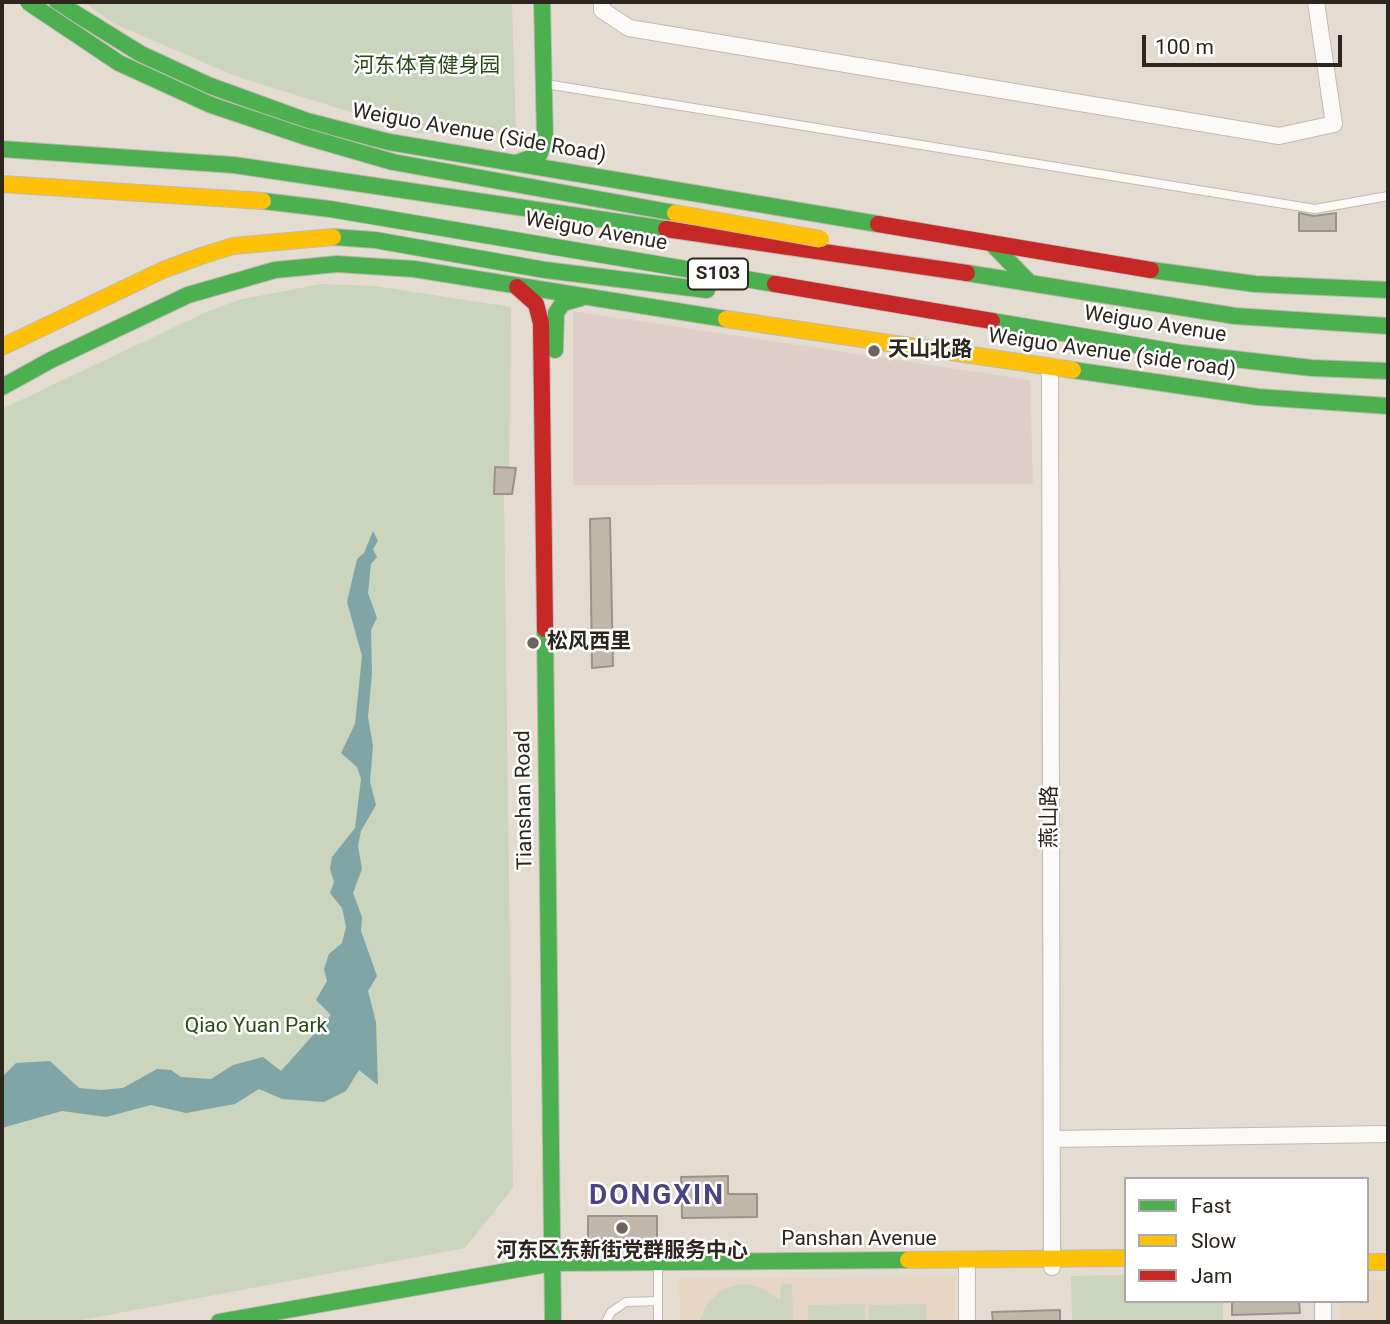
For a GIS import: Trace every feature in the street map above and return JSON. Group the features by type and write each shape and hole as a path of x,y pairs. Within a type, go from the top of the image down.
{"main road":[{"path":"28,2 119,63 211,105 393,162 821,239 1029,282"},
{"name":"Weiguo Avenue (Side Road)","path":"57,2 141,54 248,102 356,134 512,164 574,172"},
{"path":"512,164 535,158 542,152 545,141 542,2"},
{"path":"551,2 555,152 560,162 574,172"},
{"name":"Weiguo Avenue","path":"2,149 234,165 1029,282 1235,316 1388,326"},
{"name":"Weiguo Avenue (side road)","path":"574,172 994,246 1255,284 1388,290"},
{"name":"Weiguo Avenue","path":"2,184 233,197 330,209 1182,353 1312,368 1388,371"},
{"path":"2,347 163,270 201,256 261,241 326,237 425,247 612,278 1016,324"},
{"path":"994,246 1029,282"},
{"path":"2,387 51,360 188,295 275,270 310,265 375,265 468,277 581,298"},
{"name":"Tianshan Road","path":"517,287 536,304 541,323 559,1266 564,1322"},
{"name":"Weiguo Avenue (side road)","path":"581,298 1050,367 1133,376 1258,397 1388,406"},
{"name":"Tianshan Road","path":"553,1322 559,1266 555,325 556,313 564,303 581,298"},
{"path":"1369,1254 1388,1254"},
{"name":"Panshan Avenue","path":"219,1322 559,1266 967,1265 1124,1258"},
{"path":"1369,1262 1388,1262"},
{"name":"Panshan Avenue","path":"1052,1263 1124,1266"},
{"name":"Panshan Avenue","path":"267,1322 559,1266"}],"street":[{"path":"602,2 602,10 629,28 1279,136 1334,124 1316,2"},
{"name":"燕山路","path":"1050,367 1052,1263"},
{"path":"1052,1139 1388,1133"},
{"path":"967,1265 967,1322"},
{"path":"1323,1303 1323,1322"}],"lane":[{"path":"552,85 1315,209 1388,196"},
{"path":"658,1265 658,1322"},
{"path":"606,1322 611,1312 625,1302 658,1301"}],"shaded area":[{"path":"573,311 1030,380 1033,484 573,485"},
{"path":"956,1277 956,1322 680,1322 679,1278"},
{"path":"1388,1279 1388,1322 1340,1322 1340,1303 1369,1303 1369,1280"}],"green space":[{"name":"河东体育健身园","path":"84,2 512,2 516,133 418,133 235,76 113,23"},
{"name":"Qiao Yuan Park","path":"321,284 375,286 511,307 509,468 495,468 504,494 513,1188 465,1248 71,1322 2,1322 2,409 202,314 238,300"},
{"path":"1124,1275 1124,1303 1223,1303 1223,1322 1072,1322 1071,1276"},
{"path":"746,1284 762,1288 780,1300 781,1284 792,1284 793,1322 699,1322 707,1304 719,1292"},
{"path":"865,1304 865,1322 808,1322 808,1305"},
{"path":"926,1304 926,1322 869,1322 869,1305"}],"water":[{"path":"373,531 378,541 373,549 377,557 371,564 368,593 377,618 371,630 372,673 368,717 373,746 370,782 376,805 361,831 358,846 362,869 353,893 362,917 361,931 377,976 368,991 376,1022 378,1085 359,1070 346,1091 324,1102 282,1099 259,1089 235,1104 186,1113 151,1105 106,1117 62,1111 2,1128 2,1077 16,1063 50,1061 79,1088 101,1090 123,1088 157,1069 171,1070 181,1077 211,1079 233,1065 263,1057 281,1071 331,1015 316,1000 327,981 324,969 329,954 342,943 346,927 342,908 330,893 334,882 330,869 332,857 355,828 361,779 357,767 341,753 355,724 362,656 347,602 357,559 364,553"}],"building":[{"path":"1299,213 1314,216 1336,213 1336,231 1299,231"},
{"path":"495,467 516,468 512,494 494,494"},
{"path":"610,518 613,666 592,668 590,519"},
{"path":"728,1176 728,1194 757,1194 757,1217 682,1218 681,1177"},
{"name":"河东区东新街党群服务中心","path":"588,1216 657,1216 657,1239 588,1239"},
{"path":"1232,1303 1299,1303 1300,1313 1232,1315"},
{"path":"1060,1310 1060,1322 993,1322 992,1312"}],"traffic: fast":[{"path":"28,2 119,63 211,105 303,136 393,162 675,213"},
{"path":"57,2 141,54 208,85 307,121 389,142 878,224"},
{"path":"516,163 539,155 545,141 542,2"},
{"path":"2,149 234,165 666,229"},
{"path":"263,201 330,209 775,284"},
{"path":"333,237 375,240 545,270 707,290"},
{"path":"994,246 1029,282"},
{"path":"2,387 51,360 188,295 275,270 337,264 414,269 726,319"},
{"path":"1151,270 1255,284 1388,290"},
{"path":"967,273 1235,316 1388,326"},
{"path":"555,350 556,313 563,303 581,298"},
{"path":"992,321 1182,353 1312,368 1388,371"},
{"path":"1073,370 1258,397 1388,406"},
{"path":"545,629 553,1322"},
{"path":"219,1322 553,1263 908,1260"}],"traffic: slow":[{"path":"2,184 263,201"},
{"path":"675,213 821,239"},
{"path":"2,347 163,270 201,256 233,246 333,237"},
{"path":"726,319 1073,370"},
{"path":"908,1260 1124,1258"},
{"path":"1369,1262 1388,1262"}],"traffic: jam":[{"path":"878,224 1151,270"},
{"path":"666,229 967,273"},
{"path":"775,284 992,321"},
{"path":"517,287 536,304 541,323 545,629"}],"place":[{"name":"天山北路","path":"874,351"},
{"name":"松风西里","path":"533,643"},
{"name":"河东区东新街党群服务中心","path":"622,1228"}],"district":[{"name":"DONGXIN","path":"657,1197"}]}
